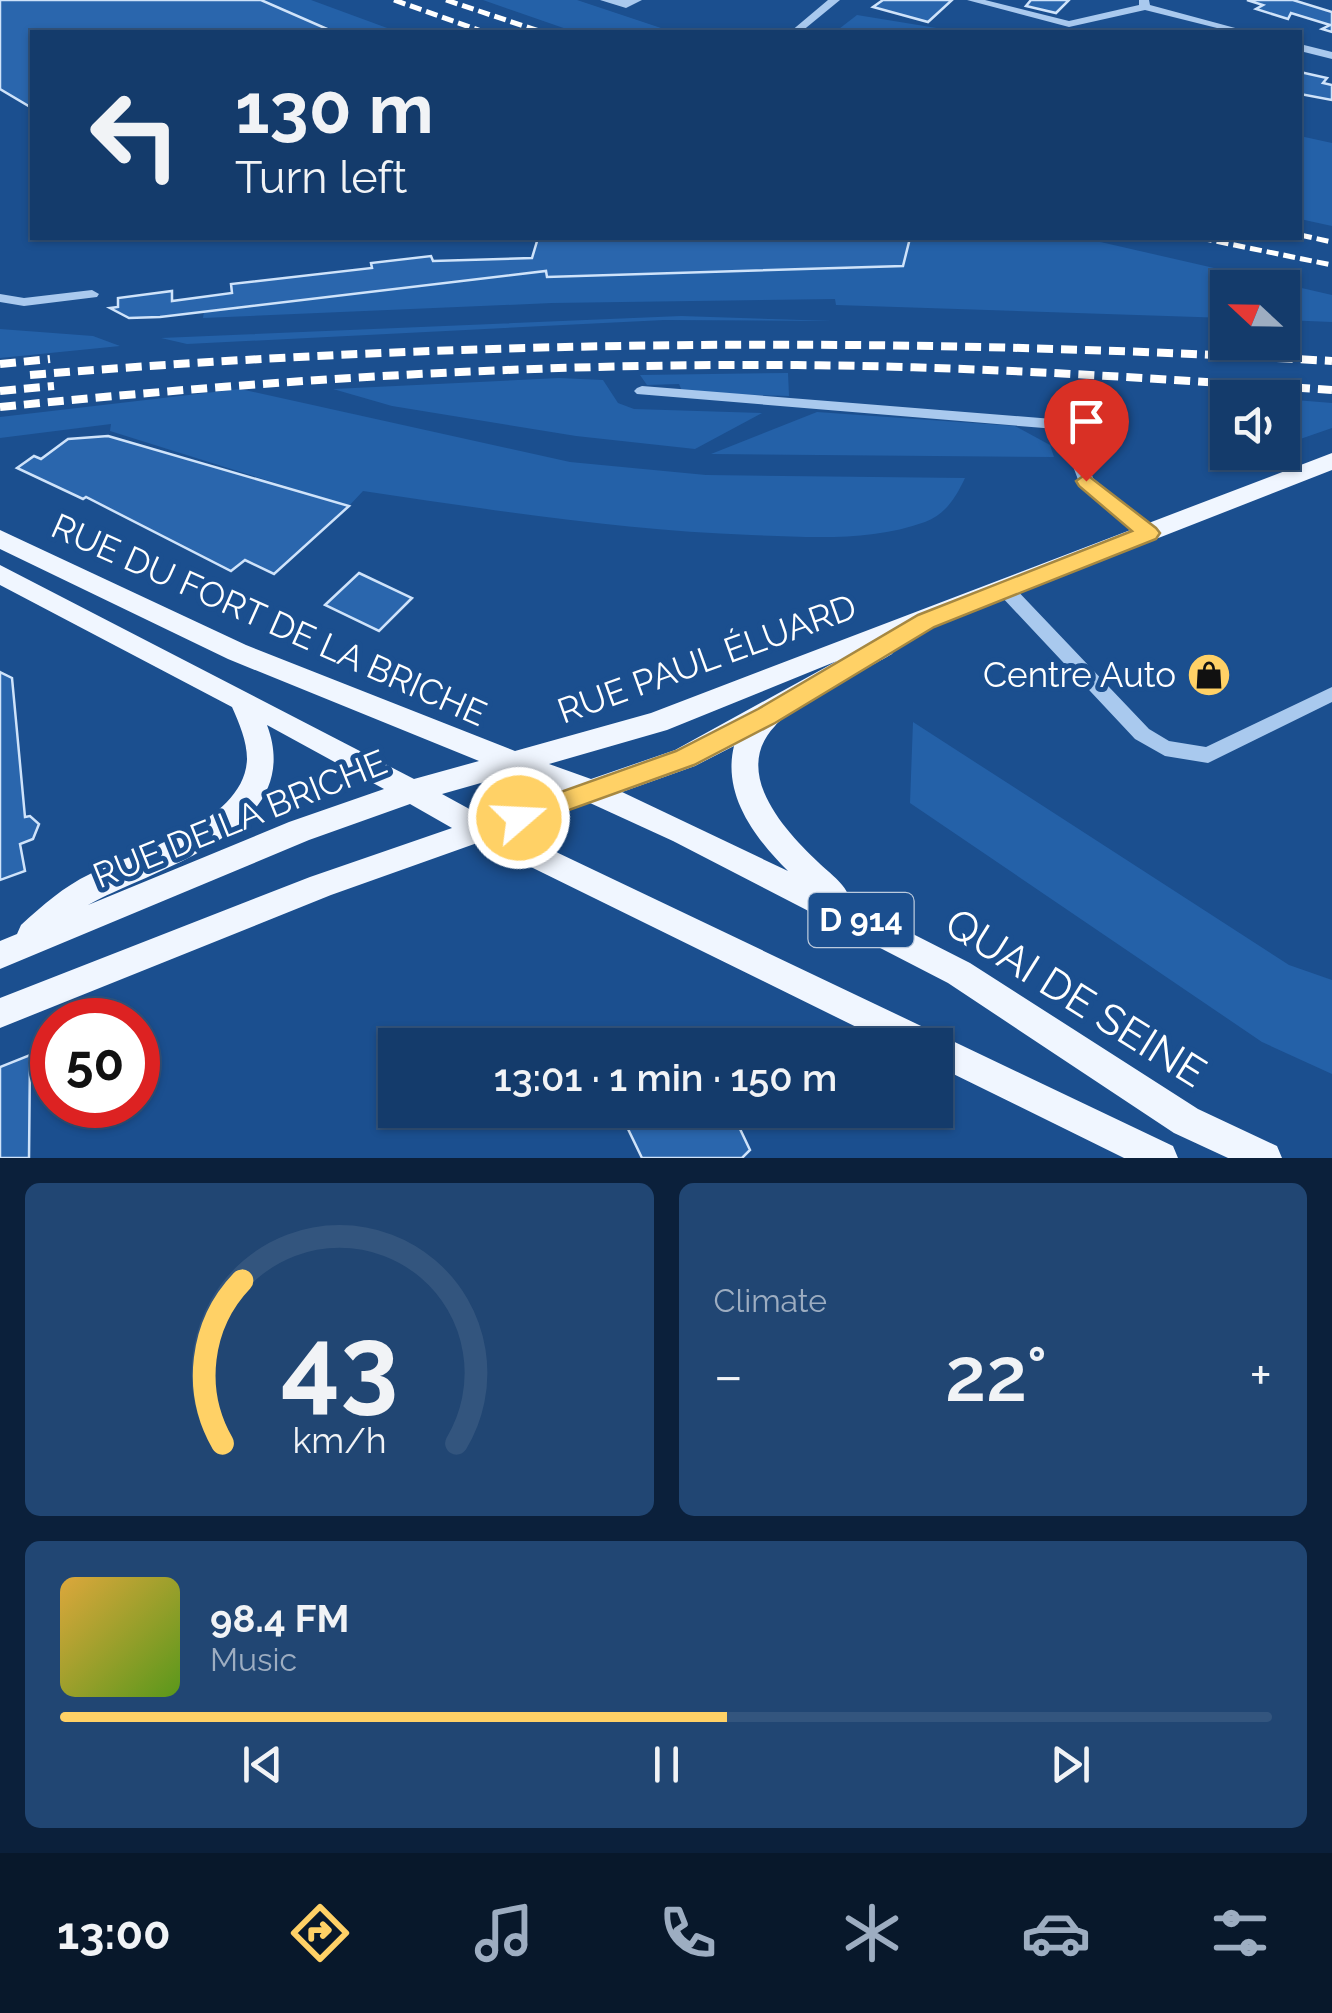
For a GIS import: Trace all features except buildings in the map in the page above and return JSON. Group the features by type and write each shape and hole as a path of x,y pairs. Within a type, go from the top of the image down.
{"main road":[{"name":"RUE PAUL ÉLUARD","path":"512,764 657,722 806,662 1006,590 1332,460"},
{"name":"RUE DU FORT DE LA BRICHE","path":"0,539 183,628 512,764"},
{"name":"RUE DU FORT DE LA BRICHE","path":"0,574 482,830"},
{"name":"RUE PAUL ÉLUARD","path":"482,830 685,758 766,716 926,621"},
{"path":"8,952 76,896 189,844 248,798 260,766 260,749 244,701"},
{"path":"766,716 746,749 750,800 760,820 850,914"},
{"name":"RUE DE LA BRICHE","path":"8,952 299,831 412,791 512,764"},
{"name":"QUAI DE SEINE","path":"512,764 594,792 850,914 959,973 1186,1121 1265,1158"},
{"path":"0,1013 320,886 482,830"},
{"name":"D 914","path":"482,830 891,1028"},
{"path":"953,1058 1146,1151"}],"lane":[{"path":"605,0 626,5 637,0"},
{"path":"798,30 835,0"},
{"path":"972,0 1069,24 1144,4 1237,30"},
{"path":"1302,48 1332,56"},
{"path":"0,298 24,302 92,294"},
{"path":"642,391 1060,424 1067,428 1086,481 1148,533"},
{"path":"1006,590 1142,734 1165,748 1208,755 1332,694"}],"shaded area":[{"path":"260,0 311,0 393,30 334,30"},
{"path":"483,0 577,0 667,30 569,30"},
{"path":"857,15 949,30 838,30"},
{"path":"1302,136 1332,143 1332,226 1302,219"},
{"path":"909,240 1092,240 1223,270 1210,270 1210,317 836,305 835,299 552,303 203,318 204,311 546,271 548,277 902,266"},
{"path":"1300,288 1332,295 1332,322 1300,321"},
{"path":"681,316 833,321 664,320 187,344 161,338"},
{"path":"0,329 93,336 120,346 0,358"},
{"path":"788,373 789,396 683,393 679,384 647,385 640,375"},
{"path":"559,378 603,380 618,403 634,409 762,413 695,449 576,436 392,406 333,389"},
{"path":"240,389 570,462 706,475 965,478 945,510 925,522 883,533 795,537 605,524 363,491 349,506 110,431 111,424 0,438 0,417"},
{"path":"1300,400 1332,403 1332,428 1300,439"},
{"path":"817,412 1015,426 1050,445 1054,457 711,454"},
{"path":"913,722 1289,965 1332,980 1332,1074 1262,1042 910,803"}],"railway":[{"path":"394,0 478,30"},
{"path":"446,0 536,30"},
{"path":"1302,235 1332,242"},
{"path":"1210,240 1332,265"},
{"path":"30,375 357,354 681,345 1005,348 1332,361"},
{"path":"0,364 50,359"},
{"path":"0,407 386,376 675,365 982,370 1332,390"},
{"path":"0,391 54,386"}],"place":[{"name":"Centre Auto","path":"1209,675"}],"route":[{"path":"519,818 685,758 766,716 926,621 1148,533 1086,481"}]}
